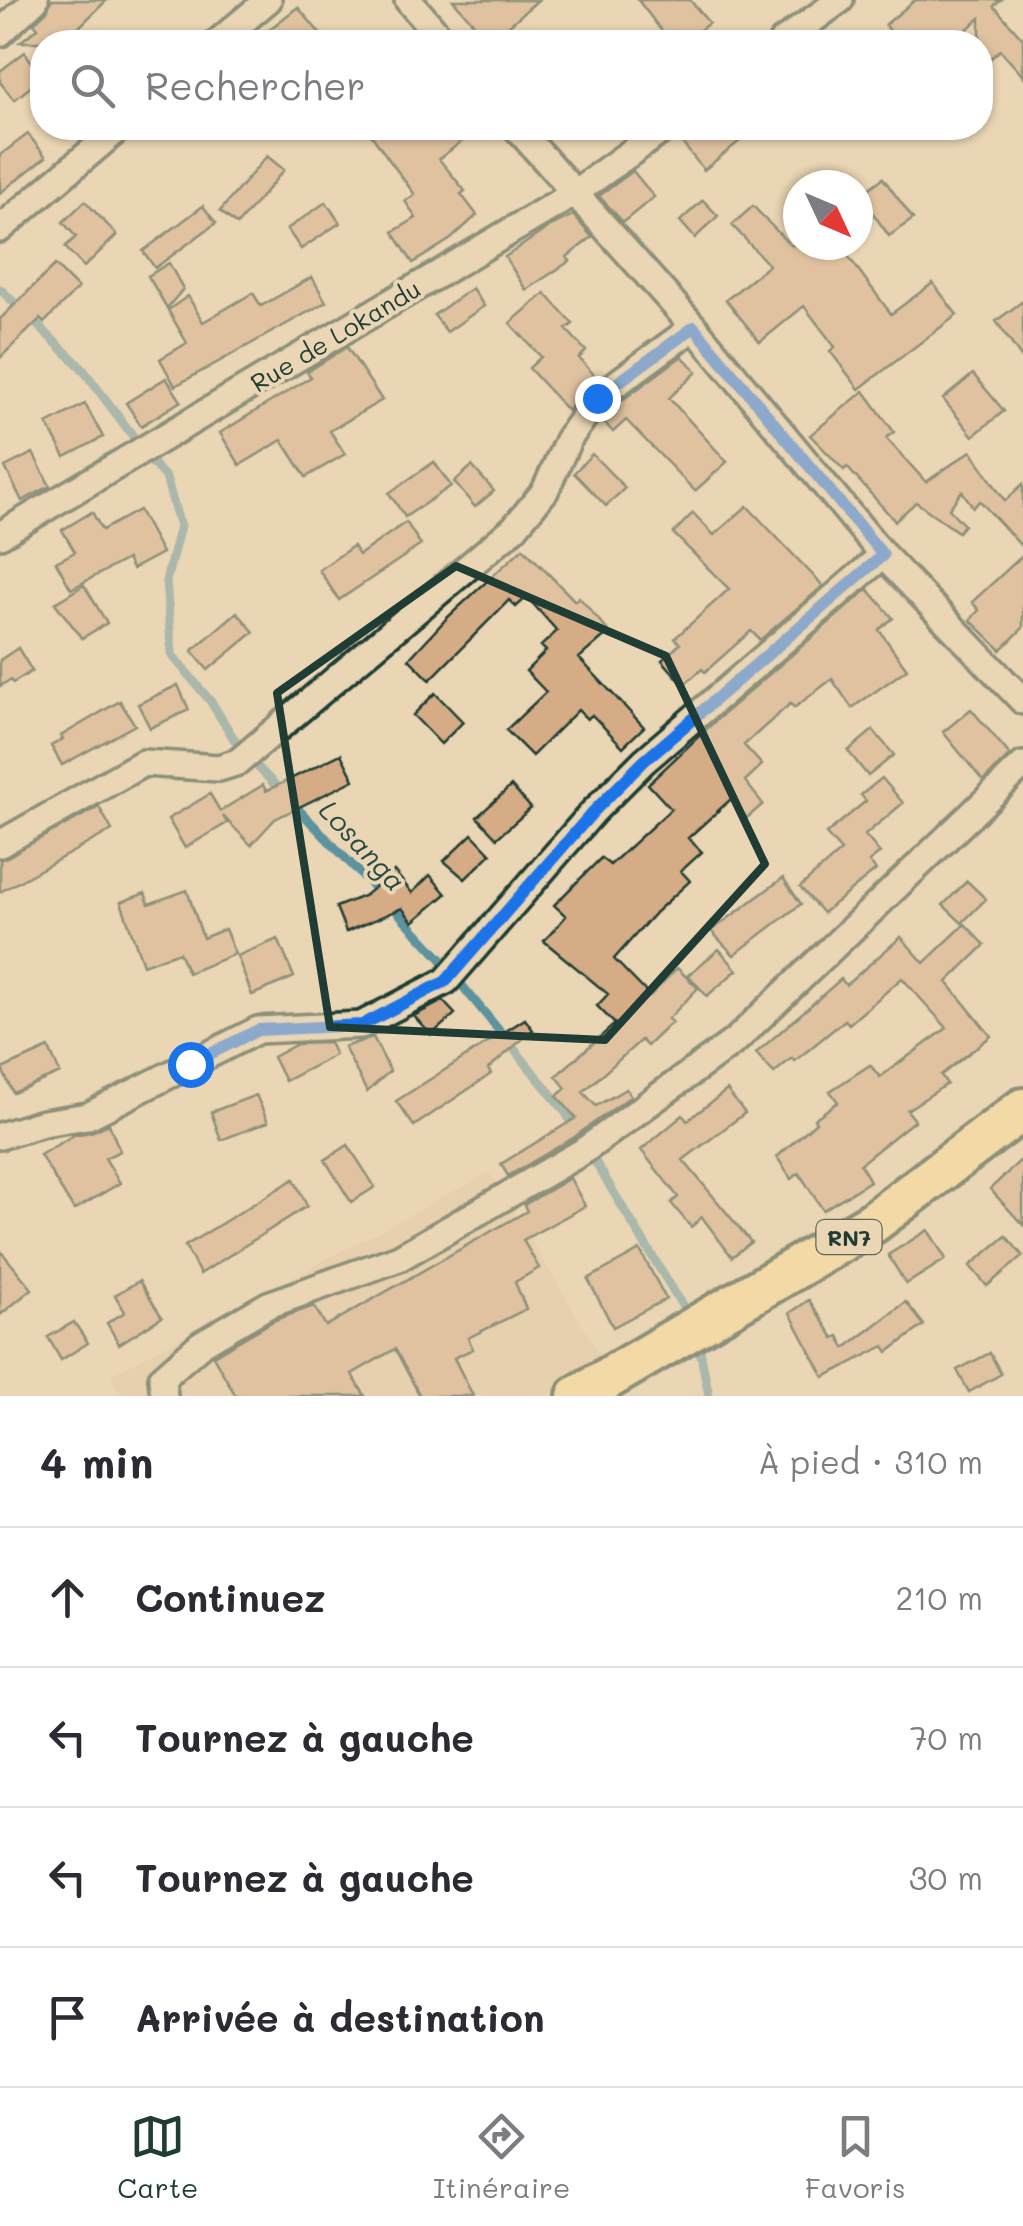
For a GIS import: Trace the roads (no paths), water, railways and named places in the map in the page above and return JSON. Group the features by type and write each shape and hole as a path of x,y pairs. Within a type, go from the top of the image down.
{"main road":[{"name":"RN7","path":"578,1396 872,1223 1023,1110"}],"street":[{"path":"0,33 35,0"},
{"path":"232,30 268,0"},
{"path":"408,0 434,30"},
{"path":"799,30 840,0"},
{"path":"0,229 105,140"},
{"path":"527,140 694,327 883,555 1023,702"},
{"name":"Rue de Lokandu","path":"0,536 573,194 647,140"},
{"path":"0,844 143,763 219,768 238,762 514,528 546,491 568,440 597,398 694,327"},
{"path":"0,1136 43,1122 88,1116 258,1030 362,1025 446,981 593,812 644,761 883,555"},
{"path":"164,1396 162,1378 201,1344 268,1305 399,1258 597,1141 736,1040 1023,766"}],"waterway":[{"name":"Losanga","path":"0,289 81,367 133,436"},
{"name":"Losanga","path":"144,454 166,478 180,526 166,581 172,655 211,702 236,742"},
{"name":"Losanga","path":"250,759 380,894"},
{"name":"Losanga","path":"391,905 444,962"},
{"name":"Losanga","path":"460,983 565,1111 581,1141"},
{"name":"Losanga","path":"591,1155 685,1310"},
{"name":"Losanga","path":"699,1345 709,1396"}]}
